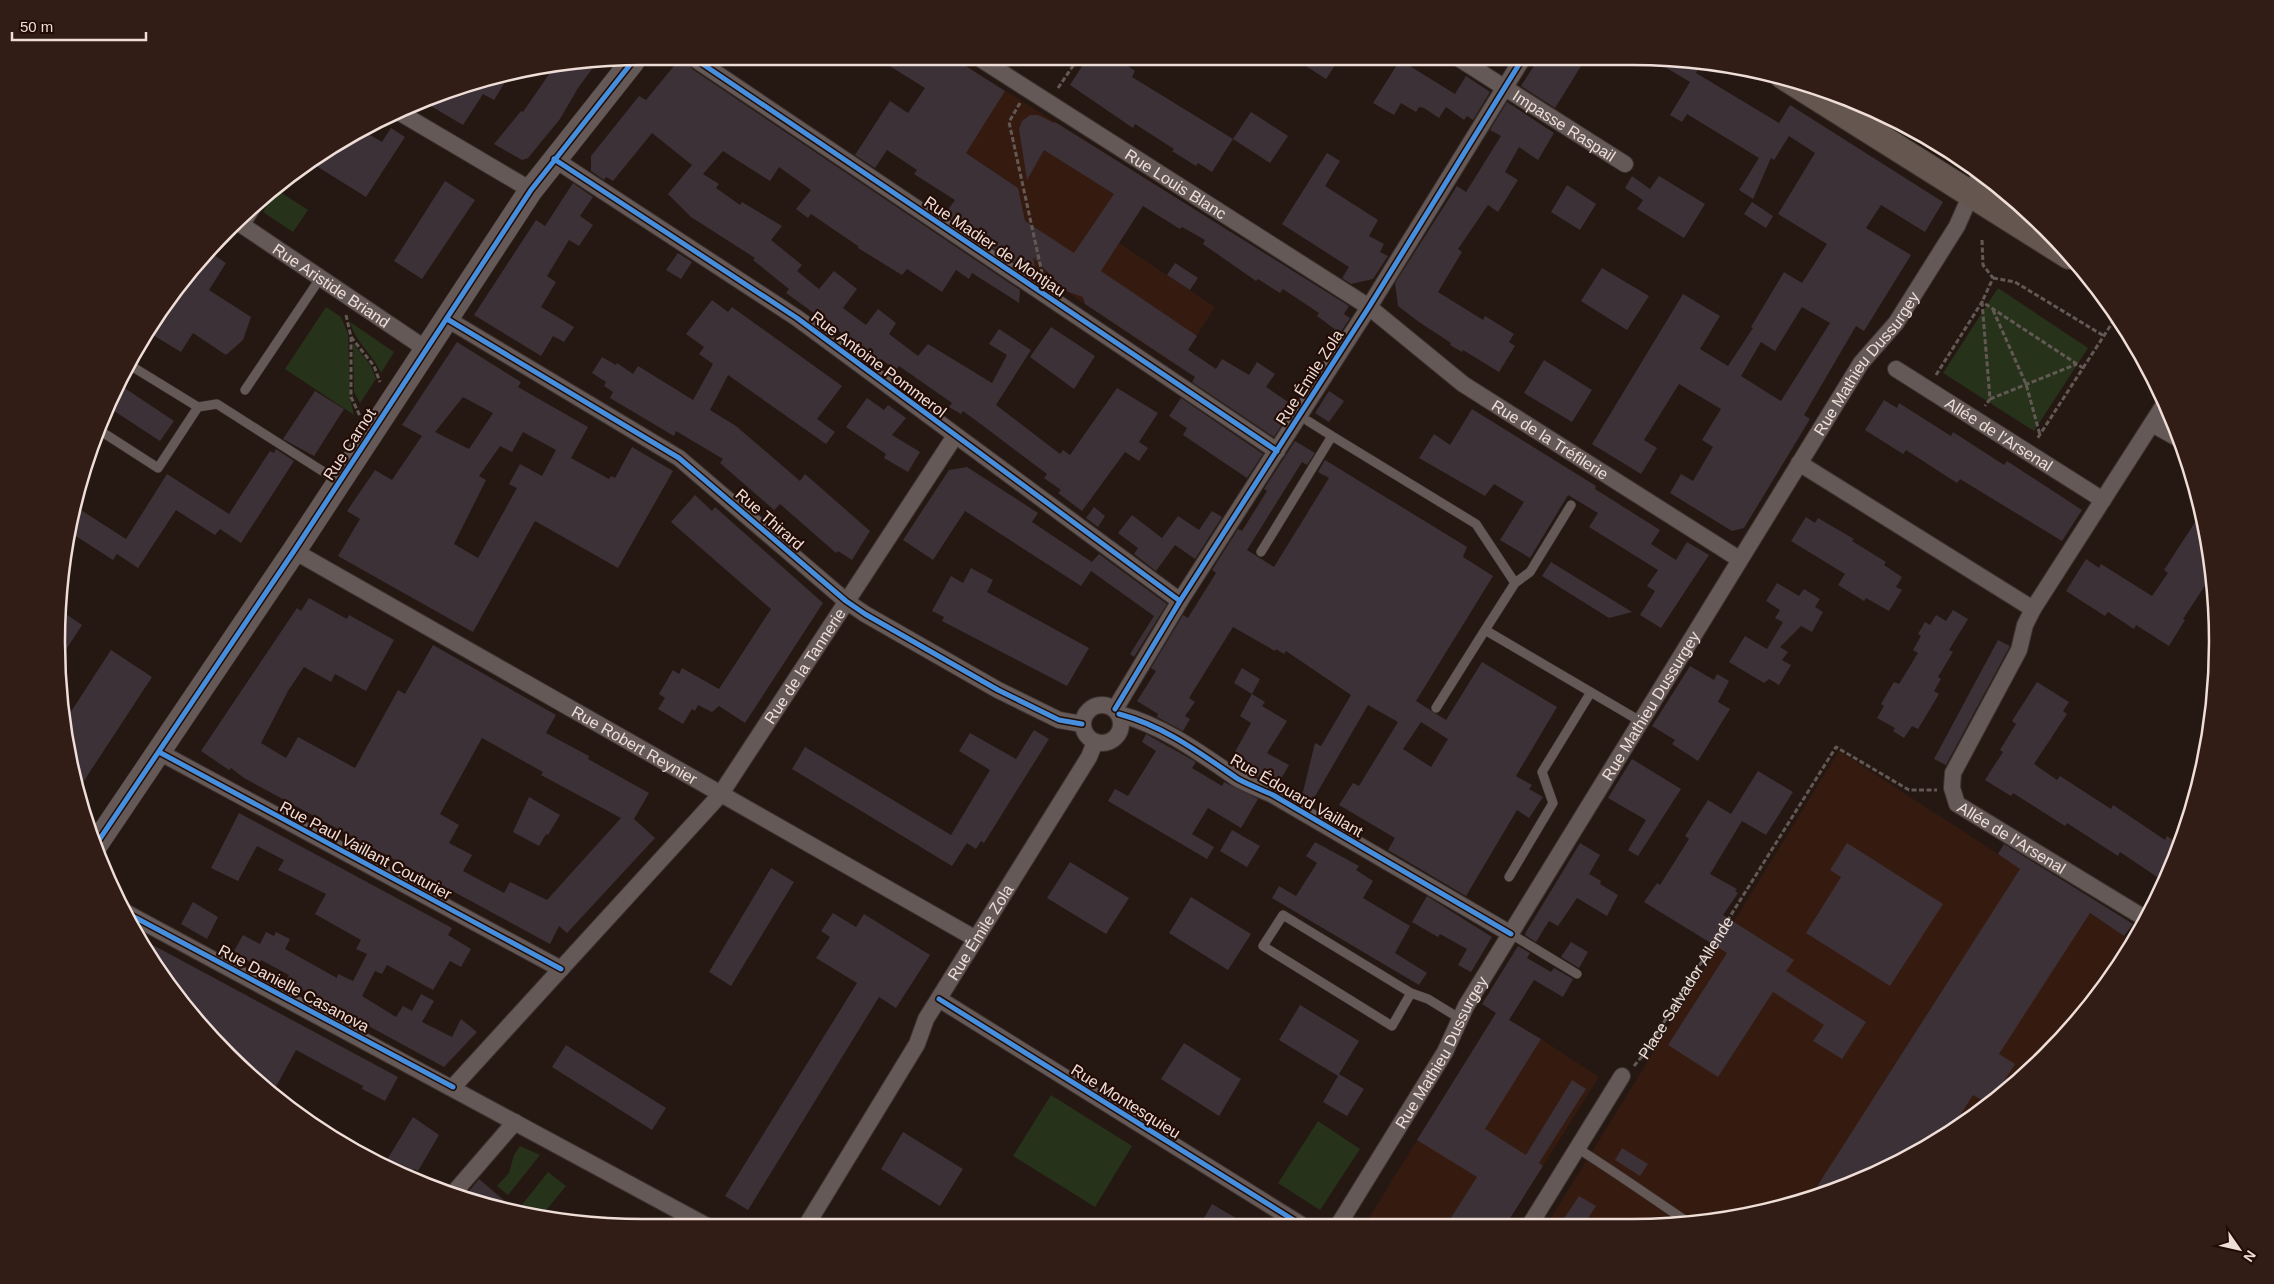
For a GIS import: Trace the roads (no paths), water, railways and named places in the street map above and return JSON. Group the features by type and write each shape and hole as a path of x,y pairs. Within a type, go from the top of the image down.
{"main road":[{"name":"Rue Carnot","path":"100,838 294,551 531,190 630,65"},
{"path":"1821,98 1975,184 2039,233"}],"street":[{"name":"Rue Madier de Montjau","path":"704,65 1277,451"},
{"name":"Rue Louis Blanc","path":"990,65 1369,307"},
{"name":"Impasse Raspail","path":"1469,65 1625,164"},
{"name":"Rue Émile Zola","path":"810,1219 917,1044 926,1019 1089,757 1096,742 1105,743 1114,740 1120,732 1122,723 1117,711 1180,601 1369,307 1519,65"},
{"path":"406,116 531,190"},
{"name":"Rue Antoine Pommerol","path":"554,159 797,318 1180,601"},
{"name":"Rue Mathieu Dussurgey","path":"1341,1219 1445,1052 1459,1018 1861,363 1896,322 1957,226 1975,184"},
{"name":"Rue Aristide Briand","path":"244,225 426,349"},
{"name":"Rue de la Tréfilerie","path":"1369,307 1463,384 1739,560"},
{"name":"Rue Thirard","path":"447,319 679,458 846,601 998,690 1059,720 1082,724"},
{"name":"Allée de l'Arsenal","path":"1896,369 2103,500"},
{"name":"Allée de l'Arsenal","path":"2139,916 1957,804 1952,788 1953,773 2019,650 2025,625 2032,609 2160,411"},
{"path":"2152,424 2170,435"},
{"name":"Rue de la Tannerie","path":"453,1087 720,796 955,436"},
{"path":"1799,464 2032,609"},
{"name":"Rue Robert Reynier","path":"294,551 720,796 976,940"},
{"path":"1096,742 1089,738 1082,724 1084,715 1090,708 1098,704 1107,704 1117,711"},
{"name":"Rue Édouard Vaillant","path":"1117,711 1158,727 1222,766 1239,779 1273,795 1511,934"},
{"name":"Rue Paul Vaillant Couturier","path":"159,752 561,970"},
{"name":"Rue Danielle Casanova","path":"136,918 695,1219"},
{"name":"Rue Montesquieu","path":"939,999 1292,1219"},
{"path":"1533,1219 1622,1076"},
{"path":"458,1188 515,1122"}],"lane":[{"path":"245,390 320,277"},
{"path":"135,368 198,407 217,404 339,482"},
{"path":"104,434 158,468 198,407"},
{"path":"1308,422 1476,524 1515,583"},
{"path":"1262,552 1332,436"},
{"path":"1436,708 1515,583 1530,572 1571,505"},
{"path":"1485,630 1640,721"},
{"path":"1509,877 1553,803 1542,772 1591,692"},
{"path":"1411,993 1392,1026 1263,946 1283,915 1411,993 1428,999 1459,1018"},
{"path":"1511,934 1577,974"},
{"path":"1577,1148 1641,1188 1650,1197 1680,1217"}]}
